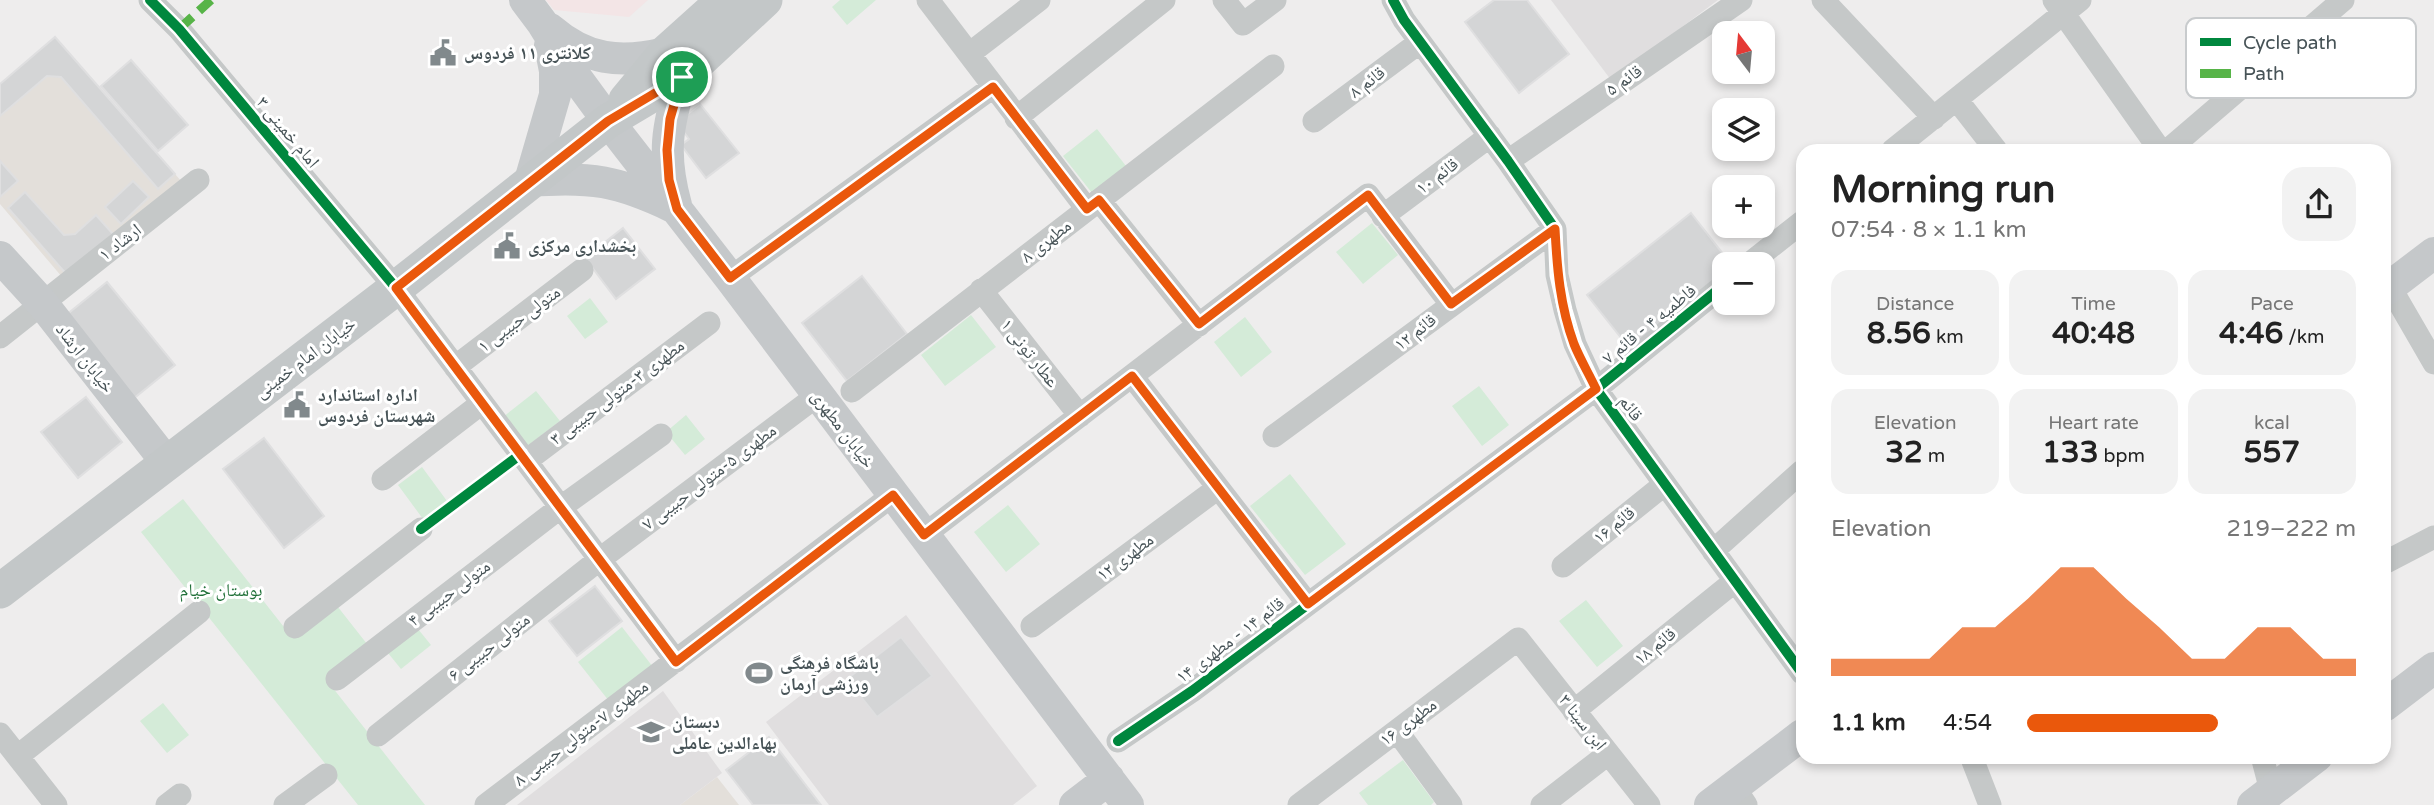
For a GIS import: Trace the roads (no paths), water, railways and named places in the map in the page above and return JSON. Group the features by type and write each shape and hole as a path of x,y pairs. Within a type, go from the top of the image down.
{"main road":[{"path":"677,209 669,180 667,150 674,65 724,0"},
{"path":"534,12 566,43 594,55 623,61 674,65 765,0"},
{"path":"534,12 551,47 555,95 530,181 564,178 595,180 640,192 677,209"},
{"name":"خیابان مطهری","path":"534,12 608,121 730,278 1128,805"},
{"name":"خیابان امام خمینی","path":"0,591 396,288 608,121 674,65"},
{"path":"2391,286 2434,253"},
{"name":"خیابان ارشاد","path":"0,257 43,303 167,463"},
{"path":"2391,701 2434,668"},
{"path":"1730,799 1796,740"},
{"path":"2262,798 2307,764"},
{"path":"1075,805 1109,779"}],"street":[{"name":"امام خمینی ۳","path":"150,0 179,29 396,288 676,662"},
{"path":"928,0 1016,118 1199,324"},
{"path":"969,54 1039,0"},
{"path":"1016,118 1164,0"},
{"path":"1224,0 1243,24 1275,0"},
{"path":"1393,0 1404,20 1555,229"},
{"name":"قائم ۵","path":"1508,161 1741,0"},
{"path":"1823,0 1934,118"},
{"path":"2322,18 2343,0"},
{"path":"1901,144 1957,100 2066,4 2156,144"},
{"name":"قائم ۸","path":"1314,121 1420,42"},
{"name":"مطهری ۸","path":"852,391 1273,66"},
{"path":"730,278 993,87"},
{"path":"2175,144 2229,98"},
{"path":"1957,100 1991,144"},
{"name":"قائم ۱۰","path":"1383,216 1490,136"},
{"name":"ارشاد ۱","path":"0,337 198,180"},
{"path":"924,535 1368,195 1451,304"},
{"path":"1764,252 1796,227"},
{"name":"قائم ۱۲","path":"1275,436 1555,229"},
{"name":"قائم","path":"1555,229 1557,275 1564,310 1574,344 1596,389 1796,665"},
{"name":"متولی حبیبی ۱","path":"455,367 582,270"},
{"name":"عطار تونی ۱","path":"981,290 1080,416"},
{"name":"فاطمیه ۴ - قائم ۷","path":"1596,389 1712,295"},
{"path":"2391,295 2434,363"},
{"name":"مطهری ۳-متولی حبیبی ۳","path":"526,461 709,323"},
{"path":"1132,376 1308,604"},
{"name":"قائم ۱۴ - مطهری ۱۴","path":"1118,741 1192,691 1596,389"},
{"name":"مطهری ۵-متولی حبیبی ۷","path":"600,559 818,395"},
{"path":"383,478 482,403"},
{"name":"متولی حبیبی ۴","path":"337,679 661,435"},
{"path":"1713,551 1796,476"},
{"name":"قائم ۱۶","path":"1563,566 1665,484"},
{"name":"مطهری ۱۲","path":"1032,626 1218,488"},
{"name":"مطهری ۷-متولی حبیبی ۸","path":"486,805 893,495"},
{"path":"295,626 421,529"},
{"path":"2391,559 2434,537"},
{"name":"متولی حبیبی ۶","path":"378,735 600,559"},
{"name":"قائم ۱۸","path":"1574,711 1735,581"},
{"path":"18,756 199,612"},
{"name":"ابن سینا ۳","path":"1518,639 1649,805"},
{"name":"مطهری ۱۶","path":"1299,805 1518,639"},
{"path":"1397,731 1448,804"},
{"path":"0,734 56,805"},
{"path":"1542,805 1608,754"},
{"path":"1974,764 1990,805"},
{"path":"2262,764 2262,798"},
{"path":"285,805 326,775"}],"place":[{"name":"کلانتری ۱۱ فردوس","path":"443,53"},
{"name":"بخشداری مرکزی","path":"507,246"},
{"name":"اداره استاندارد شهرستان فردوس","path":"297,405"},
{"name":"باشگاه فرهنگی ورزشی آرمان","path":"759,673"},
{"name":"دبستان بهاءالدین عاملی","path":"651,732"}],"park label":[{"name":"بوستان خیام","path":"221,590"}]}
